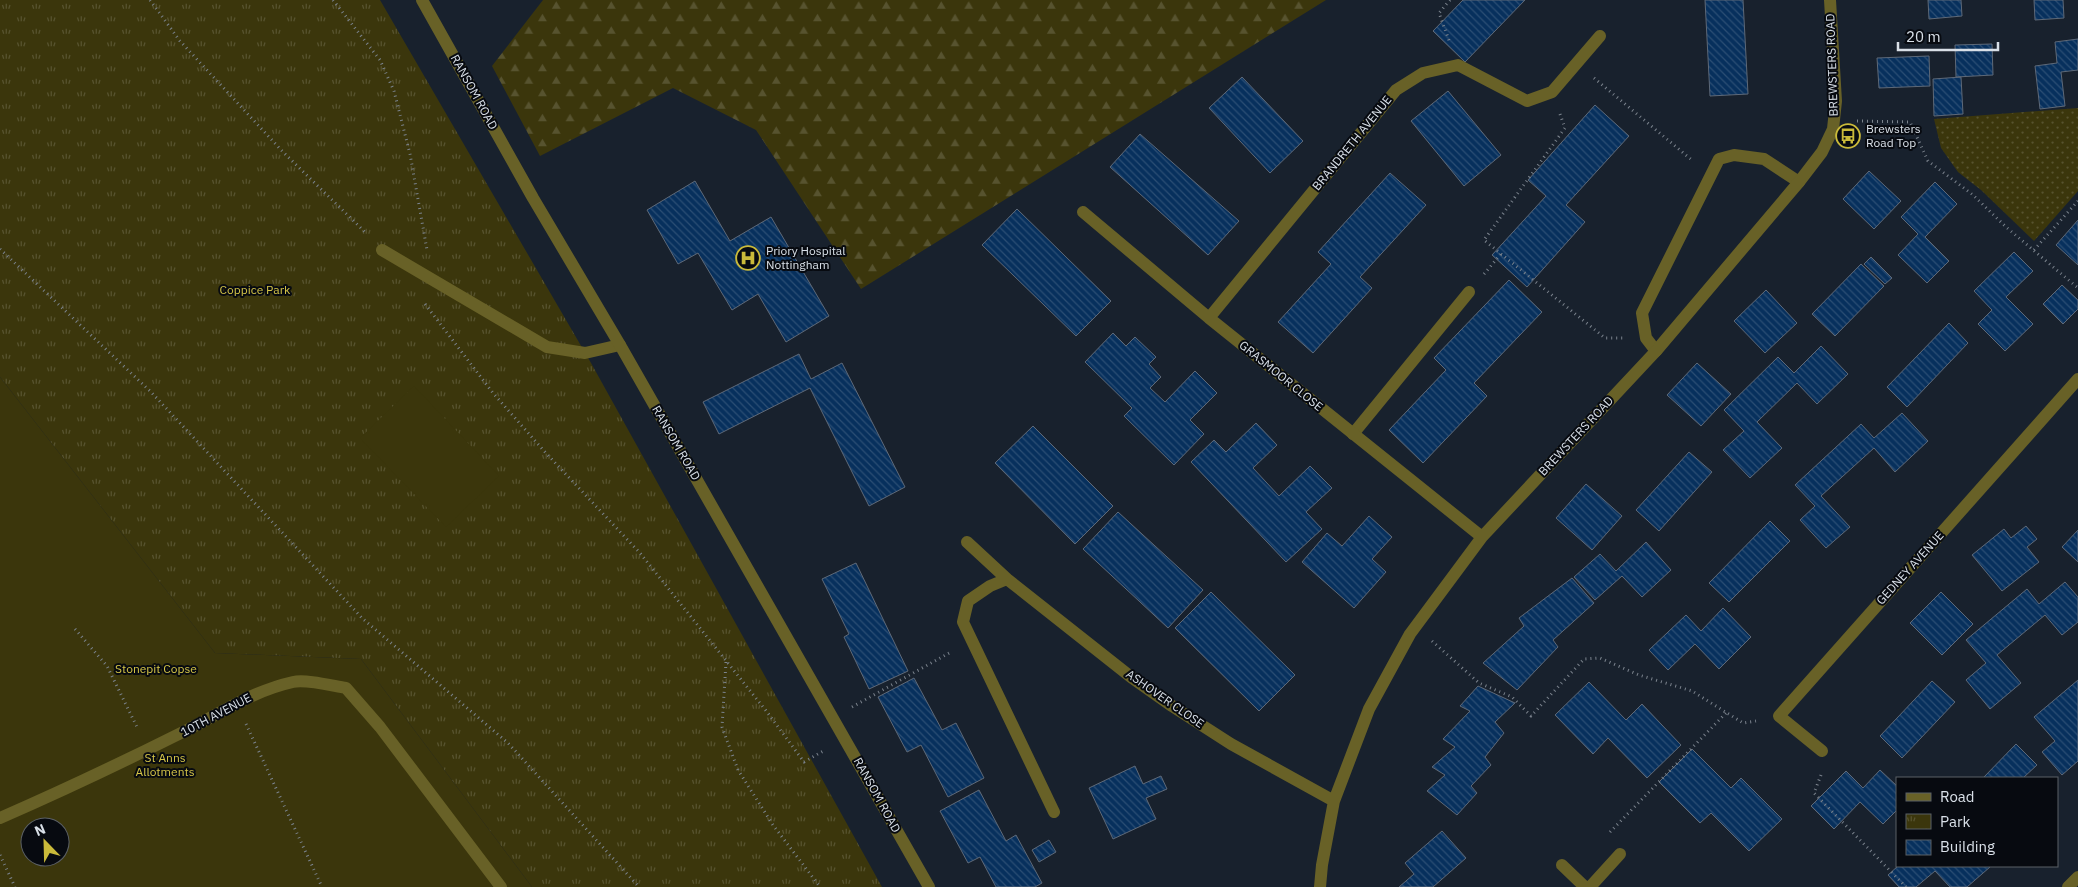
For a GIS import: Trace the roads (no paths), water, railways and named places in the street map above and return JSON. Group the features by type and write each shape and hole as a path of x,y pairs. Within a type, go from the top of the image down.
{"street":[{"name":"RANSOM ROAD","path":"422,0 533,198 620,345 929,887"},
{"name":"BREWSTERS ROAD","path":"1320,887 1334,801 1369,709 1416,626 1482,537 1656,351 1799,182 1822,152 1834,129 1836,101 1830,0"},
{"name":"BRANDRETH AVENUE","path":"1209,318 1396,90 1424,73 1458,65 1528,102 1552,92 1578,64 1600,36"},
{"path":"1656,351 1646,338 1642,313 1719,159 1734,154 1764,159 1799,182"},
{"name":"GRASMOOR CLOSE","path":"1083,212 1209,318 1482,537"},
{"path":"382,250 547,348 586,353 620,345"},
{"path":"1354,434 1469,292"},
{"name":"GEDNEY AVENUE","path":"1822,751 1779,716 2078,380"},
{"name":"ASHOVER CLOSE","path":"967,542 1007,578 1172,706 1232,744 1334,801"},
{"path":"1007,578 990,586 968,601 963,622 1054,812"},
{"name":"10TH AVENUE","path":"0,818 76,785 246,697 296,681 346,688 380,727 501,887"},
{"path":"1590,887 1620,854"},
{"path":"1562,865 1585,887"},
{"path":"2068,887 2078,877"}],"place":[{"name":"Brewsters Road Top","path":"1848,136"},
{"name":"Priory Hospital Nottingham","path":"748,258"}],"park label":[{"name":"Coppice Park","path":"255,290"},
{"name":"Stonepit Copse","path":"156,669"},
{"name":"St Anns Allotments","path":"165,765"}]}
